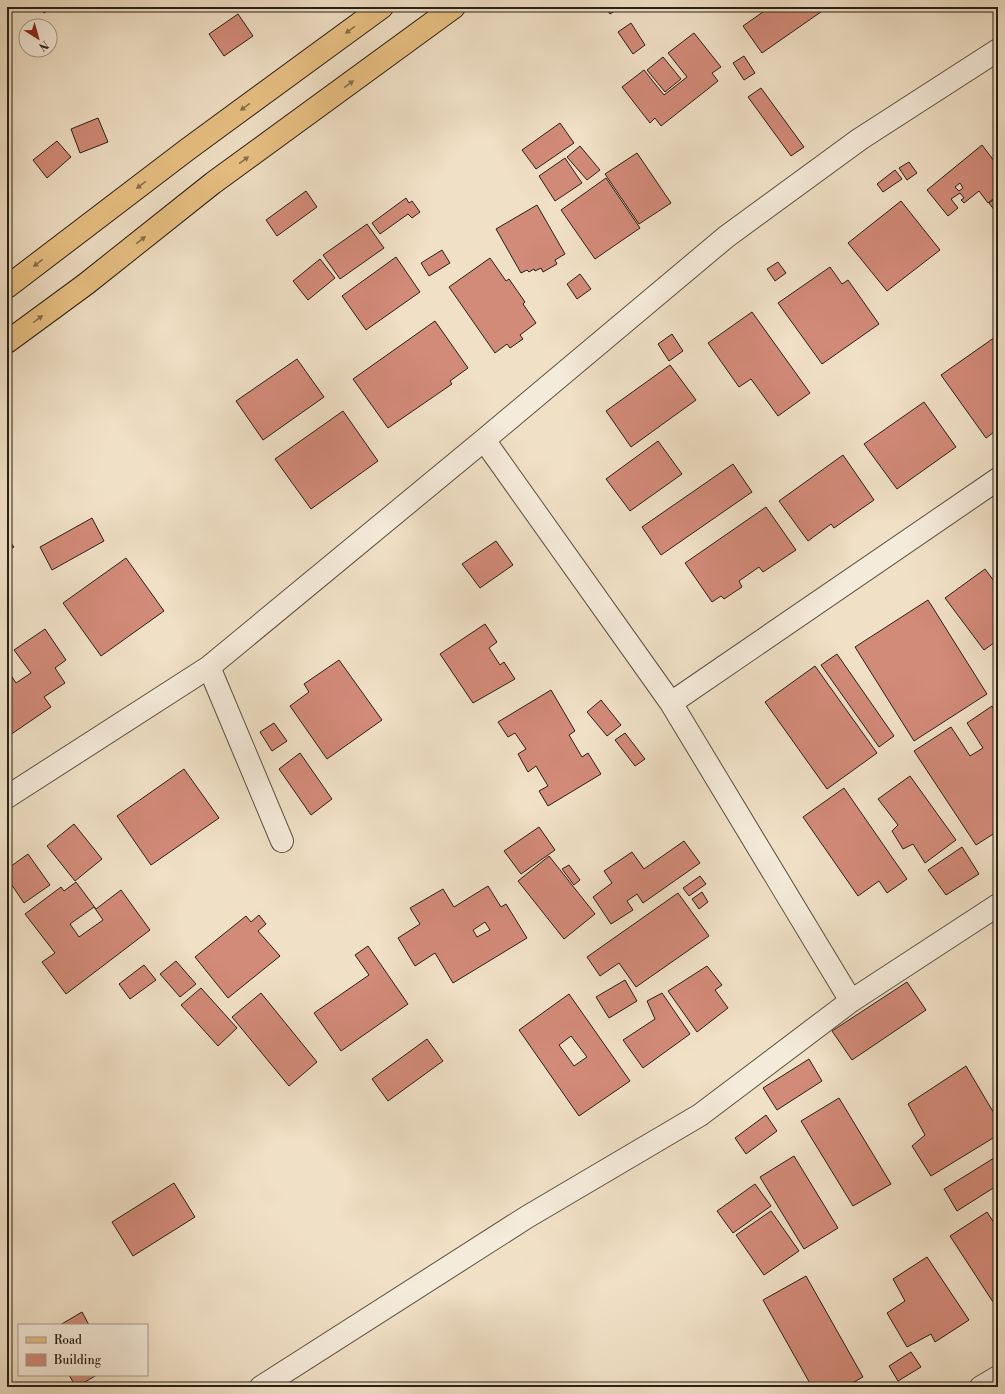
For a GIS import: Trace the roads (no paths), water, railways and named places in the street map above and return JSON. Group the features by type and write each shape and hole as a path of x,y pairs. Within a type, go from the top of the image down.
{"main road":[{"path":"7,287 182,154 382,7"},
{"path":"7,342 92,279 213,183 454,7"}],"street":[{"path":"7,797 209,667 484,440 726,237 860,139 998,50"},
{"path":"484,440 671,703 851,1001"},
{"path":"671,703 998,479"},
{"path":"209,667 282,841"},
{"path":"261,1387 526,1217 700,1115 851,1001 998,905"},
{"path":"981,1387 998,1377"}]}
